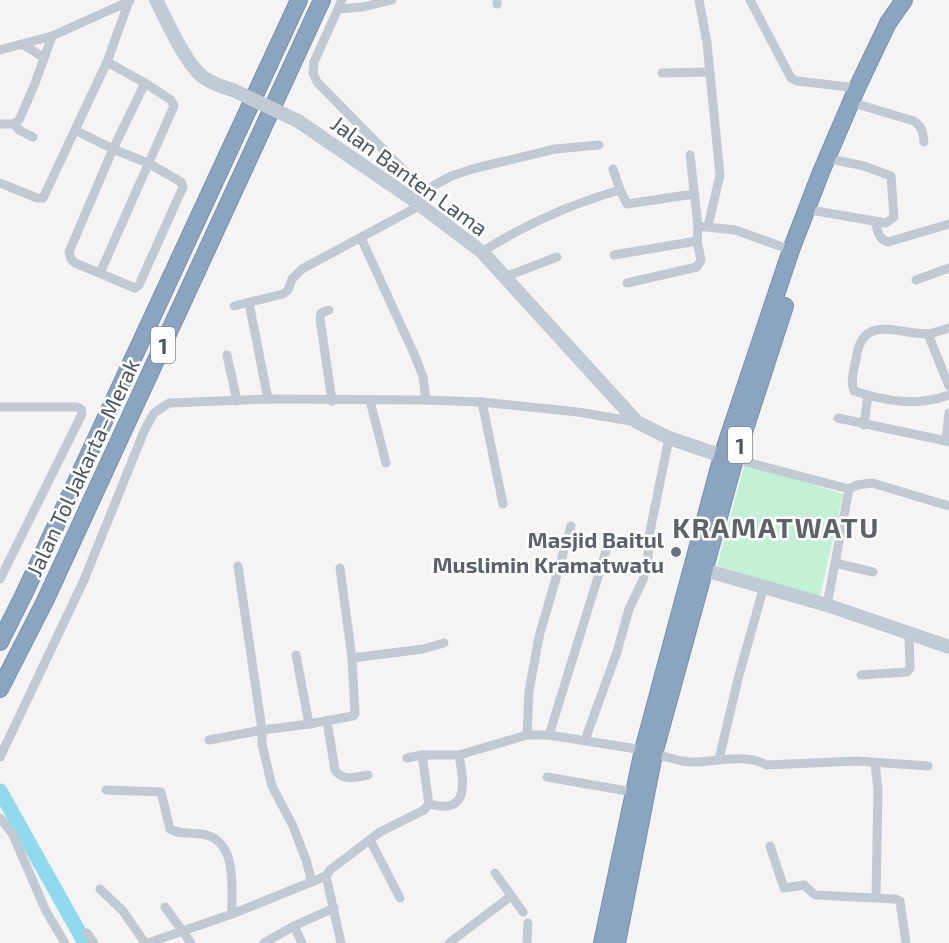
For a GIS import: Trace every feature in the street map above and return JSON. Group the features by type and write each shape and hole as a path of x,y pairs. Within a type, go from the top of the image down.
{"highway":[{"name":"Jalan Tol Jakarta–Merak","path":"0,642 299,0"},
{"name":"Jalan Tol Jakarta–Merak","path":"0,689 45,601 322,0"},
{"name":"1","path":"617,943 649,752 728,457 791,250 821,172 858,96 904,18 905,0"},
{"name":"1","path":"602,943 633,792 649,752 705,570 728,457 858,96"}],"main road":[{"name":"Jalan Banten Lama","path":"156,0 190,61 201,75 214,84 233,90 298,122 419,198 482,252 637,422 669,438 728,457"},
{"path":"705,570 948,643"}],"street":[{"path":"392,0 363,7 340,4 314,62 313,73 317,82 419,198"},
{"path":"627,284 697,267 701,260 698,241 720,176 710,72 699,0"},
{"path":"750,0 791,78 858,96 914,120 920,125 924,142"},
{"path":"0,50 52,36 131,1"},
{"path":"0,183 37,198 43,198 107,62 131,1"},
{"path":"0,124 14,124 19,120 52,36"},
{"path":"22,44 43,57"},
{"path":"100,273 150,164 174,104 145,83 107,62"},
{"path":"662,73 710,72"},
{"path":"75,130 113,149 150,164 178,180 183,187 139,285 135,288 75,262 71,259 69,252 113,149 145,83"},
{"path":"14,124 19,130 33,137"},
{"path":"234,306 283,294 288,290 292,279 302,269 361,238 451,176 555,149 599,145"},
{"path":"690,155 694,194 703,226"},
{"path":"816,211 886,223 894,217 891,176 864,166 835,160"},
{"path":"613,169 625,202 630,204 694,194"},
{"path":"482,252 511,234 583,201 620,190"},
{"path":"875,222 879,237 888,242 949,224"},
{"path":"703,226 735,230 791,250"},
{"path":"361,238 416,356 423,377 426,400"},
{"path":"614,255 698,241"},
{"path":"505,277 557,257"},
{"path":"916,280 949,268"},
{"path":"249,303 268,399"},
{"path":"329,310 321,313 320,319 332,401"},
{"path":"949,328 928,334 896,329 869,331 862,337 857,349 852,384 854,391 912,402 939,399 949,395"},
{"path":"928,334 949,387"},
{"path":"227,355 237,402"},
{"path":"864,425 868,395"},
{"path":"0,757 84,580 150,419 154,413 169,403 268,399 482,402 578,412 637,422"},
{"path":"370,401 386,463"},
{"path":"482,402 503,504"},
{"path":"0,406 77,407 81,409 82,414 0,579"},
{"path":"838,418 947,442 949,414"},
{"path":"585,740 617,652 629,609 643,580 648,559 649,536 669,438"},
{"path":"728,457 849,489 857,485 872,483 949,506"},
{"path":"827,605 849,489"},
{"path":"527,735 529,690 539,638 571,526"},
{"path":"549,735 610,535"},
{"path":"835,563 873,572"},
{"path":"238,566 262,730 262,744 272,786 293,826 312,882"},
{"path":"209,740 327,721 355,714 352,658 340,568"},
{"path":"718,759 764,586"},
{"path":"861,675 907,672 910,668 909,633"},
{"path":"352,658 423,649 444,643"},
{"path":"296,655 309,724"},
{"path":"327,721 335,770 345,778 368,775"},
{"path":"407,758 422,755 459,755 527,735 549,735 649,752 688,762 718,759 756,760 767,765 842,761 928,766"},
{"path":"341,943 327,876 330,870 370,840 400,821 424,810 429,804 422,755"},
{"path":"429,804 441,807 459,801 464,783 459,755"},
{"path":"875,763 878,799 876,897"},
{"path":"548,777 633,792"},
{"path":"106,790 161,792 170,829 177,833 206,835 219,842 230,860 232,914"},
{"path":"0,818 12,833 46,911 65,943"},
{"path":"370,840 400,898"},
{"path":"770,846 784,888 804,885 815,895 895,898 900,901 906,943"},
{"path":"495,873 523,912"},
{"path":"100,889 123,911 146,943 232,914 327,876"},
{"path":"449,943 511,896"},
{"path":"165,908 191,943"},
{"path":"264,943 334,908"},
{"path":"527,943 528,923"},
{"path":"294,926 302,943"},
{"path":"87,933 94,943"}],"green space":[{"path":"745,463 843,494 819,601 717,565"}],"waterway":[{"path":"0,791 85,943"}],"place":[{"name":"Masjid Baitul Muslimin Kramatwatu","path":"676,552"}],"district":[{"name":"KRAMATWATU","path":"776,527"}]}
